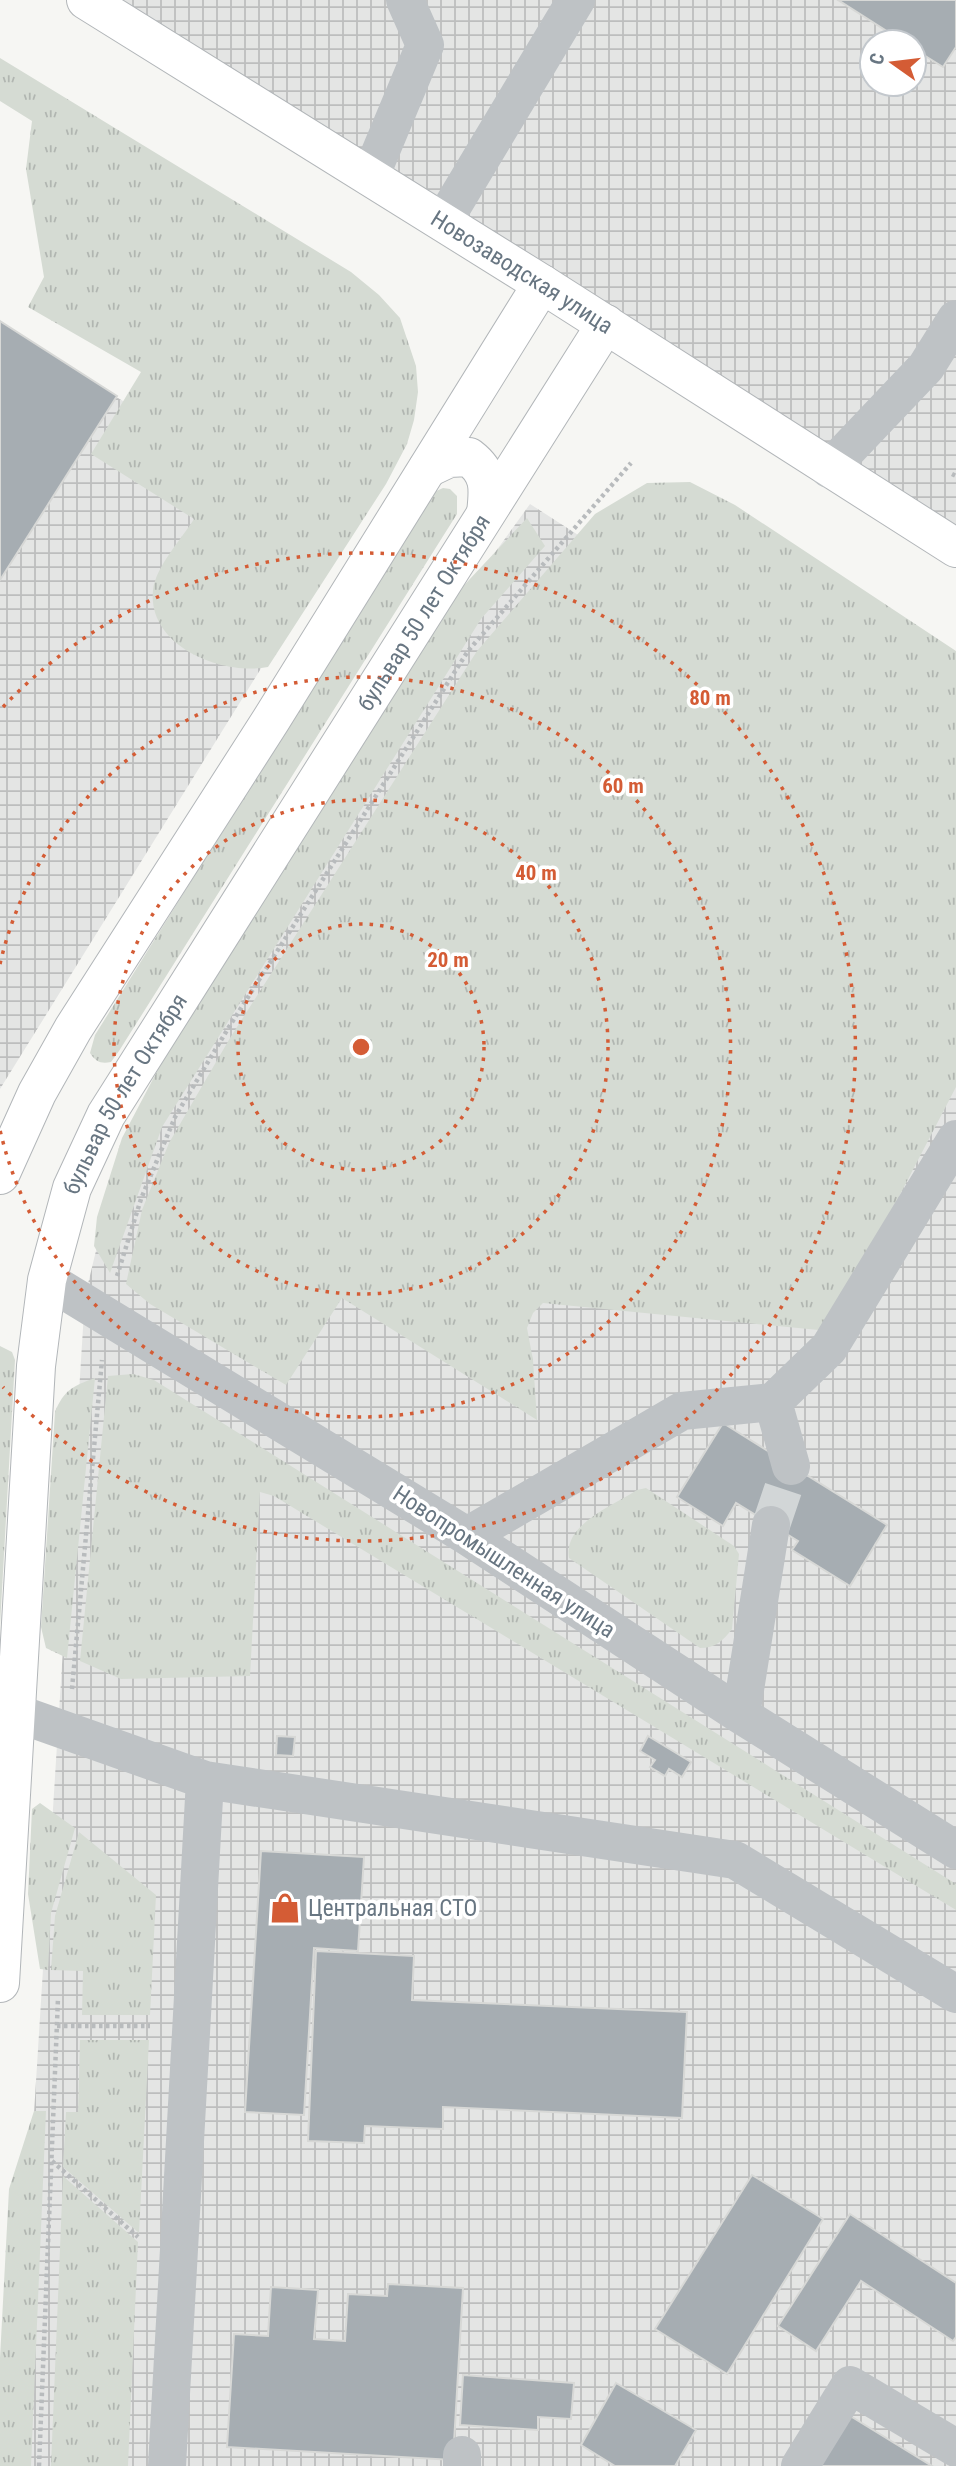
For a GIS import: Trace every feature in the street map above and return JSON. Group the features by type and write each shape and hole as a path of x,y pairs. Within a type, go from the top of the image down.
{"main road":[{"name":"Новозаводская улица","path":"88,0 606,324 956,548"},
{"path":"0,1175 37,1093 73,1029 542,284"},
{"name":"бульвар 50 лет Октября","path":"0,1983 33,1414 47,1280 72,1188 106,1115 606,324"},
{"path":"428,468 449,458 469,457 482,467 489,485 486,513"}],"street":[{"path":"370,177 425,45 405,0"},
{"path":"443,222 576,0"},
{"path":"829,469 926,368 956,319"},
{"path":"467,1536 682,1411 773,1402 829,1348 956,1139"},
{"name":"Новопромышленная улица","path":"47,1280 467,1536 741,1715 956,1850"},
{"path":"773,1402 791,1466"},
{"path":"741,1715 771,1525"},
{"path":"16,1713 205,1780 736,1860 956,1994"},
{"path":"167,2466 205,1780"},
{"path":"800,2466 850,2385 956,2448"}],"path":[{"path":"68,1732 106,1316 141,1199 175,1117 229,1027 468,651 631,463"},
{"path":"39,2466 58,1998"},
{"path":"57,2026 150,2026"},
{"path":"51,2161 139,2238"}],"shaded area":[{"path":"86,0 956,0 956,543"},
{"path":"0,328 345,533 0,1089"},
{"path":"530,504 956,778 956,2466 12,2466 85,1296 122,1144 360,739"}],"green space":[{"path":"0,58 351,272 379,295 400,318 416,366 418,392 407,444 386,484 268,667 230,667 191,653 175,642 162,627 154,610 155,581 170,553 194,519 91,454 141,372 28,307 44,277 26,169 32,121 0,101"},
{"path":"690,482 735,505 956,651 956,1087 829,1331 543,1303 533,1313 527,1328 533,1360 537,1420 342,1298 286,1385 150,1304 126,1284 142,1210 169,1143 230,1038 477,651 595,514 647,483"},
{"path":"443,488 450,489 457,496 457,514 119,1051 111,1062 97,1060 90,1053 95,1035 434,492"},
{"path":"527,518 545,546 481,619 162,1127 110,1273 94,1246 97,1217 122,1138 163,1060 453,597"},
{"path":"0,1346 12,1352 15,1360 0,1625"},
{"path":"133,1374 154,1380 956,1884 956,1910 274,1496 260,1492 250,1676 121,1679 80,1661 108,1376"},
{"path":"95,1378 67,1658 46,1648 41,1627 55,1412 70,1390"},
{"path":"646,1488 734,1546 739,1554 732,1629 714,1645 700,1648 569,1558 569,1546 582,1526 603,1510 637,1490"},
{"path":"40,1803 75,1828 51,1913 48,1970 40,1969 28,1894 32,1809"},
{"path":"79,1832 156,1895 150,2015 82,2015 83,1971 51,1970 55,1916"},
{"path":"80,2040 149,2040 139,2233 63,2167 66,2112 78,2112"},
{"path":"34,2111 46,2111 31,2466 0,2466 0,2358 9,2189"},
{"path":"63,2176 138,2242 128,2466 51,2466"}],"building":[{"path":"838,0 956,0 956,47 943,67 928,58 928,28 882,28"},
{"path":"0,321 117,396 0,580"},
{"path":"723,1423 887,1525 850,1586 792,1550 798,1541 736,1503 723,1526 677,1497"},
{"path":"277,1736 295,1737 293,1756 276,1755"},
{"path":"648,1736 691,1762 682,1777 669,1769 665,1776 650,1767 655,1760 640,1751"},
{"path":"261,1851 364,1857 358,1951 314,1948 304,2115 245,2112"},
{"path":"316,1951 414,1956 412,2000 687,2012 682,2118 443,2107 443,2129 365,2126 364,2143 308,2141"},
{"path":"752,2175 823,2219 727,2374 655,2329"},
{"path":"850,2214 956,2283 956,2337 953,2341 861,2281 816,2351 778,2326"},
{"path":"388,2284 463,2288 453,2460 227,2447 234,2334 268,2336 271,2287 318,2290 314,2339 345,2341 348,2294 387,2296"},
{"path":"463,2375 574,2383 571,2419 538,2417 538,2430 460,2425"},
{"path":"616,2383 696,2430 675,2466 615,2466 581,2445"},
{"path":"847,2414 932,2466 815,2466"}],"tunnel":[{"path":"771,1525 791,1466"}],"place":[{"name":"Центральная СТО","path":"285,1908"}]}
